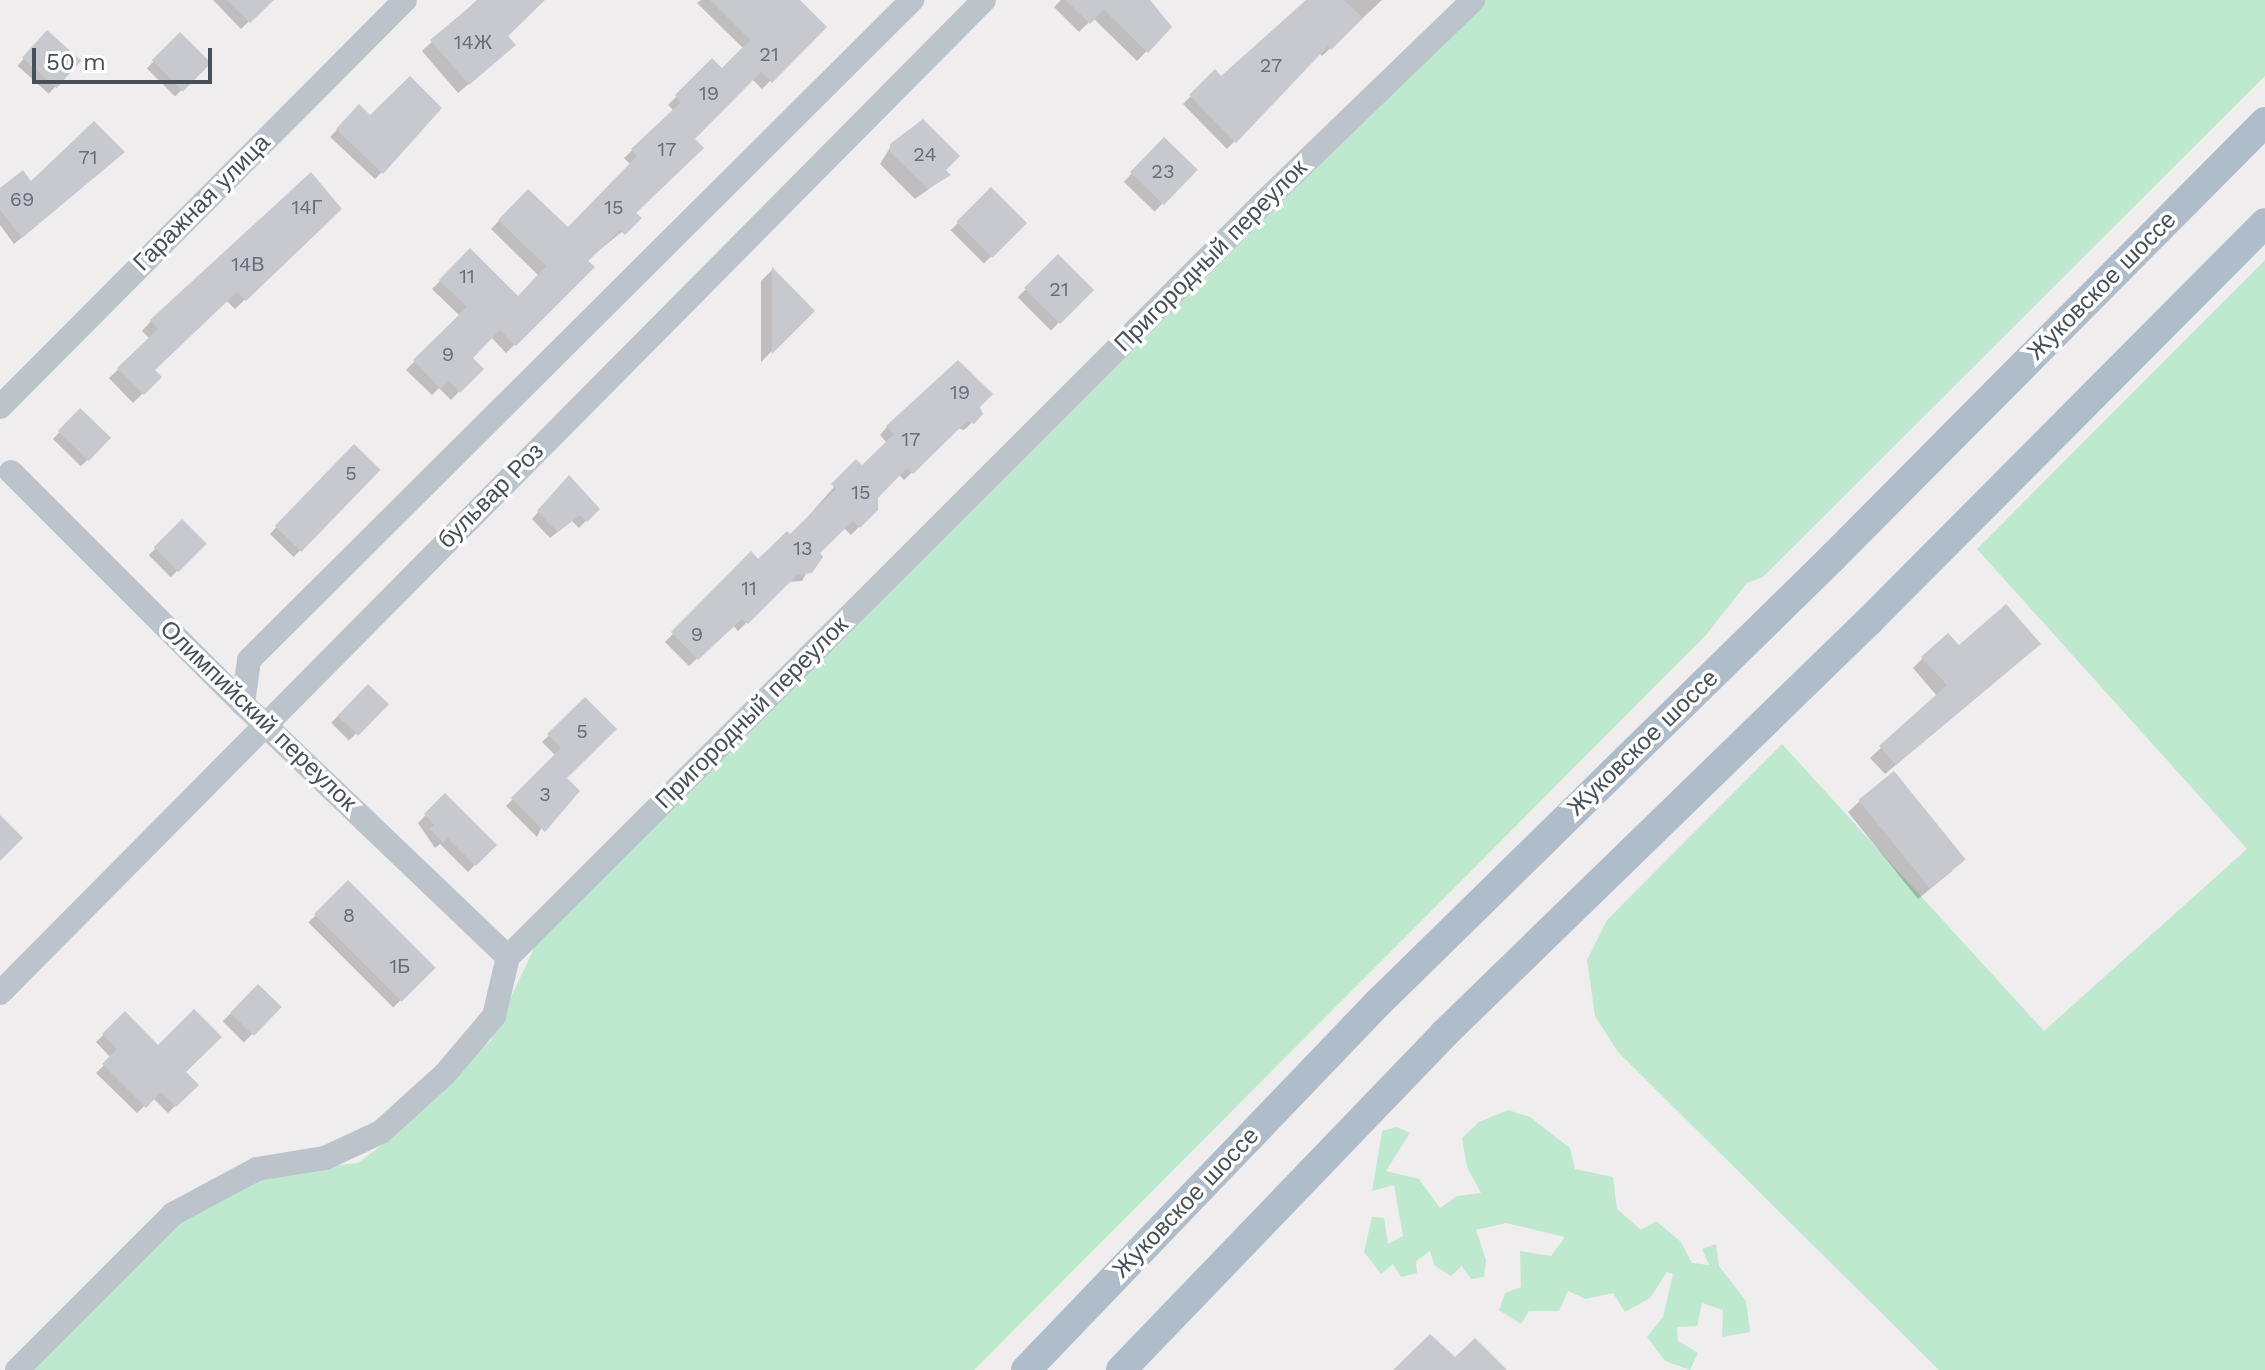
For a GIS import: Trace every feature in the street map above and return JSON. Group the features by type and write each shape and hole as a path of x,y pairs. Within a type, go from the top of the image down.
{"main road":[{"name":"Жуковское шоссе","path":"1026,1370 1377,1004 2265,122"},
{"path":"1121,1370 1434,1044 1869,621 2265,223"}],"street":[{"name":"Гаражная улица","path":"0,407 405,0"},
{"path":"243,704 249,660 912,0"},
{"name":"бульвар Роз","path":"0,993 984,0"},
{"name":"Пригородный переулок","path":"508,957 1252,213 1473,0"},
{"name":"Олимпийский переулок","path":"11,472 243,704 508,957"},
{"path":"17,1370 173,1214 257,1169 325,1158 381,1132 445,1074 494,1016 508,957"}],"green space":[{"path":"1483,0 2265,0 2265,76 1763,577 1747,583 1706,635 974,1370 30,1370 180,1219 272,1173 358,1163 382,1145 491,1040 541,933"},
{"path":"2265,260 2265,1370 1939,1370 1618,1052 1595,1016 1587,960 1607,920 1782,744 2044,1031 2247,849 1977,549"},
{"path":"1508,1110 1530,1117 1570,1148 1575,1169 1613,1177 1617,1209 1641,1230 1656,1221 1681,1242 1692,1263 1709,1265 1702,1249 1716,1244 1719,1266 1746,1301 1750,1332 1722,1337 1723,1310 1702,1303 1697,1326 1677,1327 1678,1341 1698,1353 1690,1370 1665,1361 1647,1337 1663,1317 1673,1274 1667,1272 1650,1298 1625,1312 1613,1293 1586,1299 1568,1291 1559,1311 1529,1311 1521,1324 1499,1310 1505,1293 1521,1287 1520,1251 1551,1256 1565,1237 1506,1223 1476,1230 1486,1260 1484,1277 1471,1279 1462,1266 1451,1276 1434,1265 1430,1251 1416,1261 1417,1273 1401,1277 1393,1264 1381,1274 1364,1252 1372,1217 1384,1218 1388,1244 1403,1236 1394,1185 1372,1191 1382,1131 1397,1127 1410,1133 1386,1171 1419,1179 1440,1208 1457,1196 1481,1193 1467,1167 1462,1138 1479,1122"}],"building":[{"path":"227,0 274,0 250,23"},
{"path":"478,0 545,0 508,36 516,45 469,85 430,40"},
{"path":"710,0 800,0 827,27 772,83 761,72 695,139 704,148 636,213 642,218 625,235 620,230 588,261 595,267 516,346 500,330 473,358 484,369 460,393 449,381 441,389 413,360 467,307 439,280 470,248 518,296 546,266 498,220 528,189 568,227 637,156 631,149 681,102 675,95 712,58 722,68 750,40"},
{"path":"1066,0 1150,0 1172,27 1148,53 1104,10 1090,24"},
{"path":"1306,0 1344,0 1363,18 1331,50 1328,46 1236,143 1189,95 1215,69 1221,76"},
{"path":"47,30 81,61 56,88 22,57"},
{"path":"180,32 211,63 183,91 152,60"},
{"path":"410,76 442,108 383,174 336,129 359,104 370,115"},
{"path":"923,119 960,156 946,170 951,175 928,189 890,152 890,144"},
{"path":"94,121 125,152 22,238 0,210 0,188 23,170 31,181"},
{"path":"1164,137 1198,170 1164,205 1130,172"},
{"path":"311,172 342,209 246,301 237,292 155,370 162,377 144,395 117,368 158,329 150,320"},
{"path":"991,187 1027,223 992,258 956,222"},
{"path":"1058,254 1094,290 1060,324 1024,288"},
{"path":"772,267 815,311 772,354"},
{"path":"958,360 993,394 980,407 983,414 974,424 967,421 913,474 907,468 878,498 878,510 860,528 853,521 820,553 823,557 812,573 797,575 748,624 742,619 698,660 671,632 751,551 758,559 787,531 790,534 836,489 831,484 856,459 862,465 894,434 886,426"},
{"path":"80,408 111,438 89,461 58,431"},
{"path":"354,444 381,470 301,552 275,526"},
{"path":"569,475 600,509 587,522 580,515 558,532 537,511"},
{"path":"182,519 207,544 178,572 154,547"},
{"path":"2006,604 2041,644 1896,765 1879,746 1947,685 1921,657 1948,633 1959,645"},
{"path":"368,684 389,704 358,736 337,716"},
{"path":"585,697 617,729 567,778 580,791 545,832 511,798 561,748 547,734"},
{"path":"1894,771 1966,860 1930,889 1858,800"},
{"path":"445,793 497,845 476,866 448,838 443,843 430,829 434,825 424,814"},
{"path":"0,815 23,838 0,861"},
{"path":"348,880 436,968 402,1002 314,914"},
{"path":"258,984 282,1007 254,1036 230,1013"},
{"path":"194,1009 222,1037 186,1072 199,1085 176,1107 161,1092 146,1108 102,1064 117,1049 102,1034 125,1011 158,1045"},
{"path":"1430,1334 1455,1357 1475,1338 1507,1370 1393,1370"}]}
